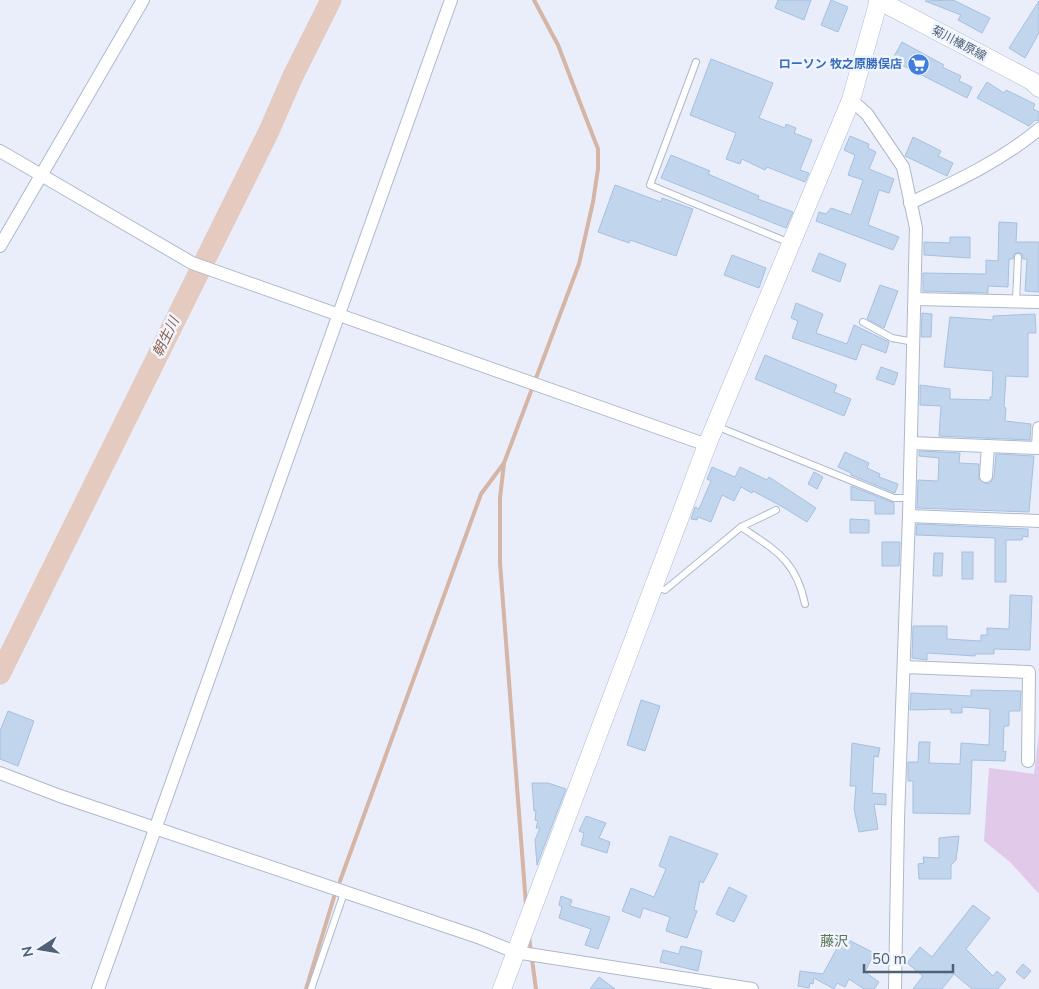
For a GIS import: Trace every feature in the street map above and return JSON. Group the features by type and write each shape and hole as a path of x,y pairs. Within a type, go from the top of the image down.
{"street":[{"path":"0,246 144,0"},
{"path":"98,989 340,316 451,0"},
{"path":"502,989 519,953 522,932 533,910 707,445 851,100 879,0"},
{"name":"菊川榛原線","path":"879,0 1032,81 1039,88"},
{"path":"851,100 867,114 903,167 916,228 905,666 898,820 895,989"},
{"path":"910,202 964,178 1028,139 1039,129"},
{"path":"0,151 192,263 707,445"},
{"path":"915,299 1039,302"},
{"path":"911,443 1039,448 1039,428"},
{"path":"986,476 988,446"},
{"path":"909,516 1039,521"},
{"path":"905,666 1029,672 1028,761"},
{"path":"0,773 60,796 156,827 344,893 478,936 519,953 752,989"}],"lane":[{"path":"696,62 650,185 791,244"},
{"path":"1016,301 1018,257"},
{"path":"863,322 892,338 914,342"},
{"path":"715,426 894,498 910,498"},
{"path":"654,586 666,590 741,527 776,510"},
{"path":"741,527 782,554 802,586 805,604"},
{"path":"311,989 344,893"}],"shaded area":[{"path":"1039,733 1039,894 1010,862 984,841 989,768 1034,774"}],"building":[{"path":"778,0 811,0 804,20 775,8"},
{"path":"831,0 848,7 838,32 821,25"},
{"path":"953,0 990,18 982,33 958,20 961,15 925,1"},
{"path":"1039,1 1039,33 1025,58 1009,48"},
{"path":"902,42 944,65 942,67 961,76 959,81 972,87 967,98 892,60"},
{"path":"711,59 773,83 759,118 785,128 786,124 796,128 794,133 812,140 800,170 809,173 805,182 767,167 765,170 742,159 740,164 726,159 736,133 690,115"},
{"path":"987,82 1004,93 1006,90 1035,104 1033,109 1039,112 1039,121 1035,120 1029,126 977,98"},
{"path":"850,136 869,144 868,148 876,152 869,169 894,179 889,193 879,190 868,225 899,237 893,250 816,221 819,212 826,214 831,208 851,215 863,180 848,175 855,155 844,150"},
{"path":"913,137 941,151 938,156 953,163 947,176 905,156"},
{"path":"671,155 710,171 708,174 759,196 758,199 793,212 786,228 661,178"},
{"path":"615,185 661,202 662,198 693,209 676,256 630,240 629,243 598,232"},
{"path":"999,222 1017,223 1016,242 1039,242 1039,292 1025,291 1027,259 1023,259 1022,254 1018,252 1014,254 1013,259 1009,259 1008,287 988,286 988,293 923,291 923,273 986,274 986,260 998,261"},
{"path":"950,237 970,237 970,258 924,255 924,242 950,243"},
{"path":"819,253 846,264 840,282 812,271"},
{"path":"732,255 766,268 759,288 724,275"},
{"path":"880,285 898,291 884,328 867,319"},
{"path":"796,303 823,314 816,333 847,344 854,325 889,342 886,353 862,344 856,360 792,338 798,321 791,318"},
{"path":"922,313 932,314 931,337 921,337"},
{"path":"1035,314 1036,333 1028,333 1028,377 1006,376 1004,407 1006,408 1005,421 1031,424 1030,440 939,436 941,406 920,405 920,385 950,389 950,399 990,400 990,397 992,397 993,371 944,367 950,317 993,320 993,316"},
{"path":"765,355 837,385 834,392 851,399 844,416 755,379"},
{"path":"881,367 898,373 894,385 876,379"},
{"path":"919,451 960,453 959,463 979,464 979,479 986,484 990,483 994,477 996,454 1034,456 1029,512 917,508 918,480 938,481 939,458 919,456"},
{"path":"845,452 869,463 867,468 880,474 879,477 898,484 895,493 851,475 851,473 838,467"},
{"path":"712,467 735,477 740,467 767,480 769,477 816,508 807,522 753,491 752,493 741,487 734,501 722,495 711,522 698,517 697,520 691,519 695,507 699,509 711,481 707,479"},
{"path":"814,472 823,477 817,489 808,484"},
{"path":"851,486 894,503 894,514 875,514 875,501 851,500"},
{"path":"850,519 869,520 869,533 850,533"},
{"path":"917,524 1028,529 1028,537 1023,536 1022,540 1006,540 1006,582 995,582 995,538 916,535"},
{"path":"882,542 900,542 899,566 882,566"},
{"path":"962,552 973,552 973,579 962,579"},
{"path":"934,553 943,553 942,576 933,576"},
{"path":"1010,595 1032,596 1030,650 994,649 994,654 975,654 975,656 927,653 927,660 912,658 913,626 947,626 947,639 981,641 981,635 987,635 987,628 1009,629"},
{"path":"971,690 1021,691 1020,711 1009,711 1009,726 1004,726 1003,752 1006,751 1005,761 972,760 970,814 913,813 913,781 908,781 908,762 918,762 919,742 930,742 929,763 960,764 961,743 989,745 990,709 962,707 962,713 951,713 951,709 910,710 911,693 971,696"},
{"path":"641,700 660,706 645,751 627,745"},
{"path":"8,711 34,721 18,766 0,759 0,731"},
{"path":"852,743 880,748 878,757 874,756 872,793 886,794 886,805 874,804 878,829 859,832 854,809 856,786 850,786"},
{"path":"532,783 548,783 566,789 537,865 535,840 540,828 536,828 538,821 535,820 536,811 534,811"},
{"path":"586,816 606,823 599,838 610,842 607,853 581,845 584,833 579,831"},
{"path":"670,836 718,854 703,883 700,881 694,910 697,911 687,938 666,931 670,917 643,908 640,918 622,911 631,888 654,897 666,869 659,866"},
{"path":"959,836 956,860 951,865 951,879 919,879 918,864 924,863 923,857 939,858 939,838"},
{"path":"729,887 747,896 734,922 716,914"},
{"path":"561,896 572,900 570,906 610,917 598,949 585,945 591,929 559,918 562,907 559,905"},
{"path":"973,905 990,918 966,949 993,976 997,971 1006,979 998,989 972,989 954,974 942,989 913,989 923,976 907,963 920,947 932,957"},
{"path":"843,937 874,953 865,972 879,982 874,989 864,989 849,979 845,987 837,983 834,989 814,978 813,984 810,983 809,988 798,986 800,971 823,974"},
{"path":"681,946 702,951 698,971 660,962 663,950 679,954"},
{"path":"1023,964 1031,971 1024,979 1016,972"},
{"path":"599,977 615,989 590,989"}],"waterway":[{"name":"朝生川","path":"0,674 269,131 293,76 331,0"},
{"path":"340,881 481,494 504,463 579,264 593,202 598,169 598,149 558,45 534,0"},
{"path":"504,463 500,498 500,563 526,905"},
{"path":"306,989 334,897"},
{"path":"529,937 536,989"}],"place":[{"name":"ローソン 牧之原勝俣店","path":"918,64"}],"district":[{"name":"藤沢","path":"834,941"}]}
